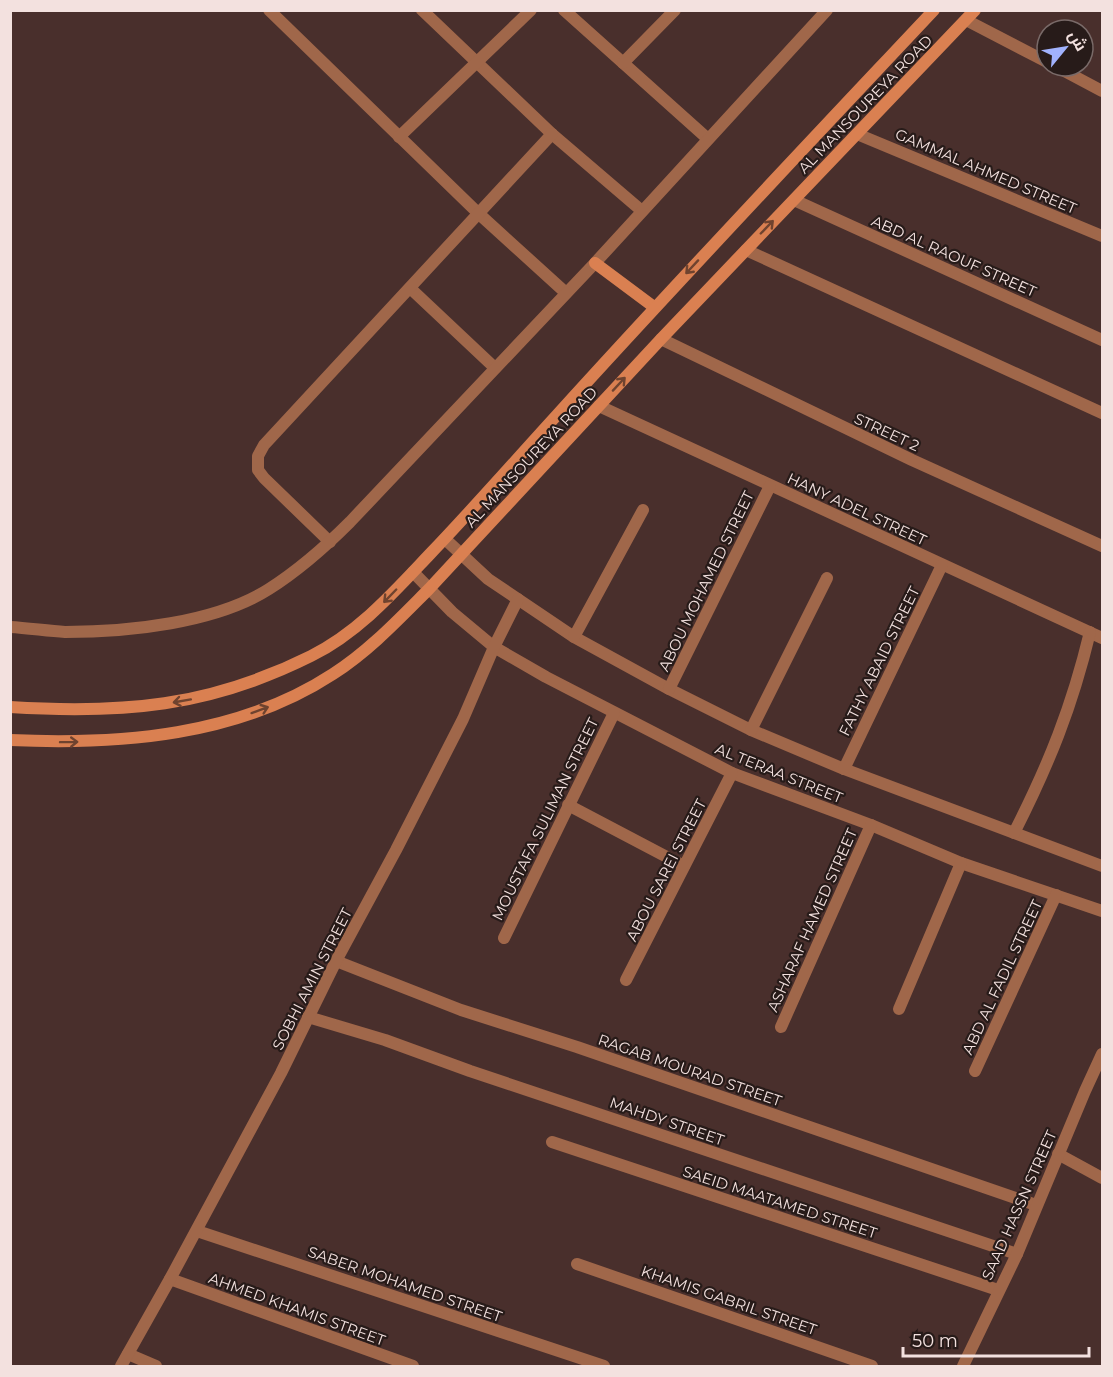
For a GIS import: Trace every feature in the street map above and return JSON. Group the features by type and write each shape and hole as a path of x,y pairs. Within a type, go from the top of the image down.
{"main road":[{"name":"AL MANSOUREYA ROAD","path":"10,707 54,710 128,708 193,699 231,689 265,676 313,655 348,633 378,609 445,538 654,307 934,10"},
{"name":"AL MANSOUREYA ROAD","path":"10,740 76,742 183,732 262,710 300,693 334,673 394,625 429,589 661,339 971,15"},
{"path":"594,263 654,307"}],"street":[{"path":"268,10 478,213 566,293"},
{"path":"422,10 552,134 642,211"},
{"path":"399,137 531,10"},
{"path":"564,10 708,139"},
{"path":"623,63 675,10"},
{"path":"10,627 65,632 183,622 220,611 267,591 308,562 330,542 566,293 827,10"},
{"path":"971,15 1035,55"},
{"path":"1078,78 1102,91"},
{"path":"330,542 264,478 258,470 258,456 264,445 552,134"},
{"name":"GAMMAL AHMED STREET","path":"857,134 1102,236"},
{"name":"ABD AL RAOUF STREET","path":"794,200 1102,340"},
{"path":"746,250 1102,413"},
{"path":"410,288 495,368"},
{"name":"STREET 2","path":"661,339 901,455 1102,546"},
{"name":"HANY ADEL STREET","path":"599,406 1102,638"},
{"name":"ABOU MOHAMED STREET","path":"669,689 770,486"},
{"path":"573,638 643,510"},
{"name":"AL TERAA STREET","path":"445,538 488,579 573,638 751,730 844,769 1102,866"},
{"name":"FATHY ABAID STREET","path":"844,769 942,565"},
{"name":"AL TERAA STREET","path":"413,572 452,612 494,647 546,677 732,773 871,825 961,863 1102,911"},
{"path":"751,730 827,578"},
{"name":"SOBHI AMIN STREET","path":"121,1366 197,1231 281,1073 336,961 453,739 518,599"},
{"path":"1014,832 1039,785 1060,735 1078,684 1090,632"},
{"name":"MOUSTAFA SULIMAN STREET","path":"504,938 614,713"},
{"name":"ABOU SAREI STREET","path":"626,980 732,773"},
{"path":"568,805 684,866"},
{"name":"ASHARAF HAMED STREET","path":"781,1027 871,825"},
{"path":"899,1009 961,863"},
{"name":"ABD AL FADIL STREET","path":"975,1071 1056,896"},
{"name":"RAGAB MOURAD STREET","path":"336,961 461,1010 577,1047 1036,1205"},
{"name":"MAHDY STREET","path":"308,1017 385,1040 470,1071 1017,1254"},
{"name":"SAAD HASSN STREET","path":"963,1366 1017,1254 1102,1054"},
{"name":"SAEID MAATAMED STREET","path":"552,1142 998,1290"},
{"path":"1058,1154 1102,1178"},
{"name":"SABER MOHAMED STREET","path":"197,1231 604,1366"},
{"name":"KHAMIS GABRIL STREET","path":"577,1264 872,1366"},
{"name":"AHMED KHAMIS STREET","path":"170,1280 413,1366"},
{"path":"128,1354 156,1366"}]}
